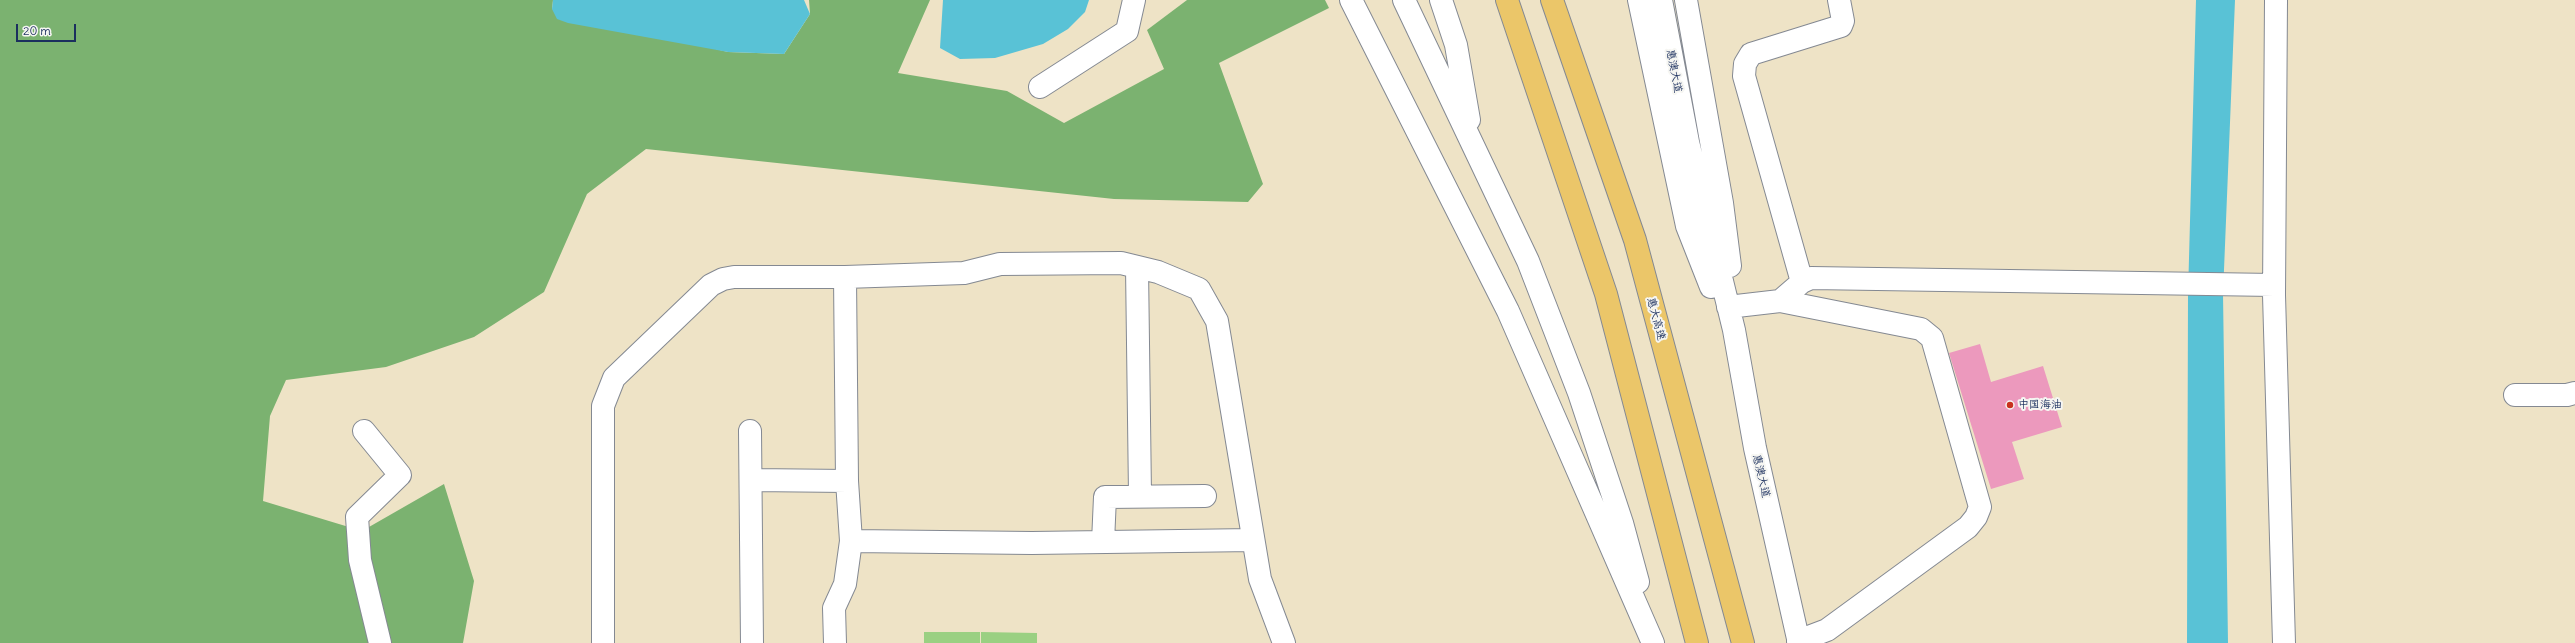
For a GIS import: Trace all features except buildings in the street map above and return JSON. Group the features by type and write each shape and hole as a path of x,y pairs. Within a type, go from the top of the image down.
{"highway":[{"path":"1507,0 1606,294 1697,643"},
{"name":"惠大高速","path":"1552,0 1635,240 1742,643"}],"street":[{"path":"1040,87 1127,31 1134,10 1134,0"},
{"path":"1352,0 1508,310 1654,643"},
{"path":"1404,0 1419,35 1528,261 1579,393 1622,523 1654,643"},
{"path":"1441,0 1456,45 1472,143"},
{"path":"1639,0 1687,226 1712,290 1728,307"},
{"name":"惠澳大道","path":"1661,0 1688,142 1728,307 1755,448 1798,642"},
{"path":"1686,0 1722,203 1731,281 1728,307"},
{"path":"1802,282 1744,76 1745,64 1751,54 1840,26 1843,21 1839,0"},
{"path":"2276,0 2274,285 2284,643"},
{"path":"603,643 603,406 614,378 711,286 723,279 734,277 845,278 964,273 1000,264 1121,263 1181,280 1199,289 1217,321 1260,579 1284,643"},
{"path":"1137,267 1140,495"},
{"path":"835,643 834,608 845,584 851,541 847,481 845,278"},
{"path":"1780,300 1802,282 1812,278 2274,285"},
{"path":"1728,307 1780,300 1921,329 1932,338 1980,507 1976,516 1968,527 1827,630 1798,642"},
{"path":"2515,395 2567,395 2575,393"},
{"path":"364,431 400,475 357,516 360,560 380,643"},
{"path":"750,431 752,480 752,643"},
{"path":"752,480 847,481"},
{"path":"1103,542 1105,496 1205,496"},
{"path":"851,541 1103,542 1253,540"}],"green space":[{"path":"0,0 553,0 552,9 728,52 784,54 810,14 809,0 930,0 898,73 1007,91 1064,123 1164,69 1147,30 1187,0 1325,0 1329,8 1219,63 1263,184 1248,202 1114,199 646,149 587,194 544,292 474,337 386,367 286,380 270,416 263,501 362,531 444,484 474,581 463,643 0,643"},
{"path":"924,632 980,632 980,643 924,643"},
{"path":"981,632 1037,633 1037,643 981,643"}],"water":[{"path":"553,0 804,0 810,14 784,54 728,52 568,23 557,19 552,9"},
{"path":"943,0 1089,0 1085,12 1068,29 1043,44 995,58 960,59 940,48"},
{"path":"2196,0 2235,0 2223,294 2228,643 2187,643 2188,295"}],"place":[{"name":"中国海油","path":"2010,405"}]}
